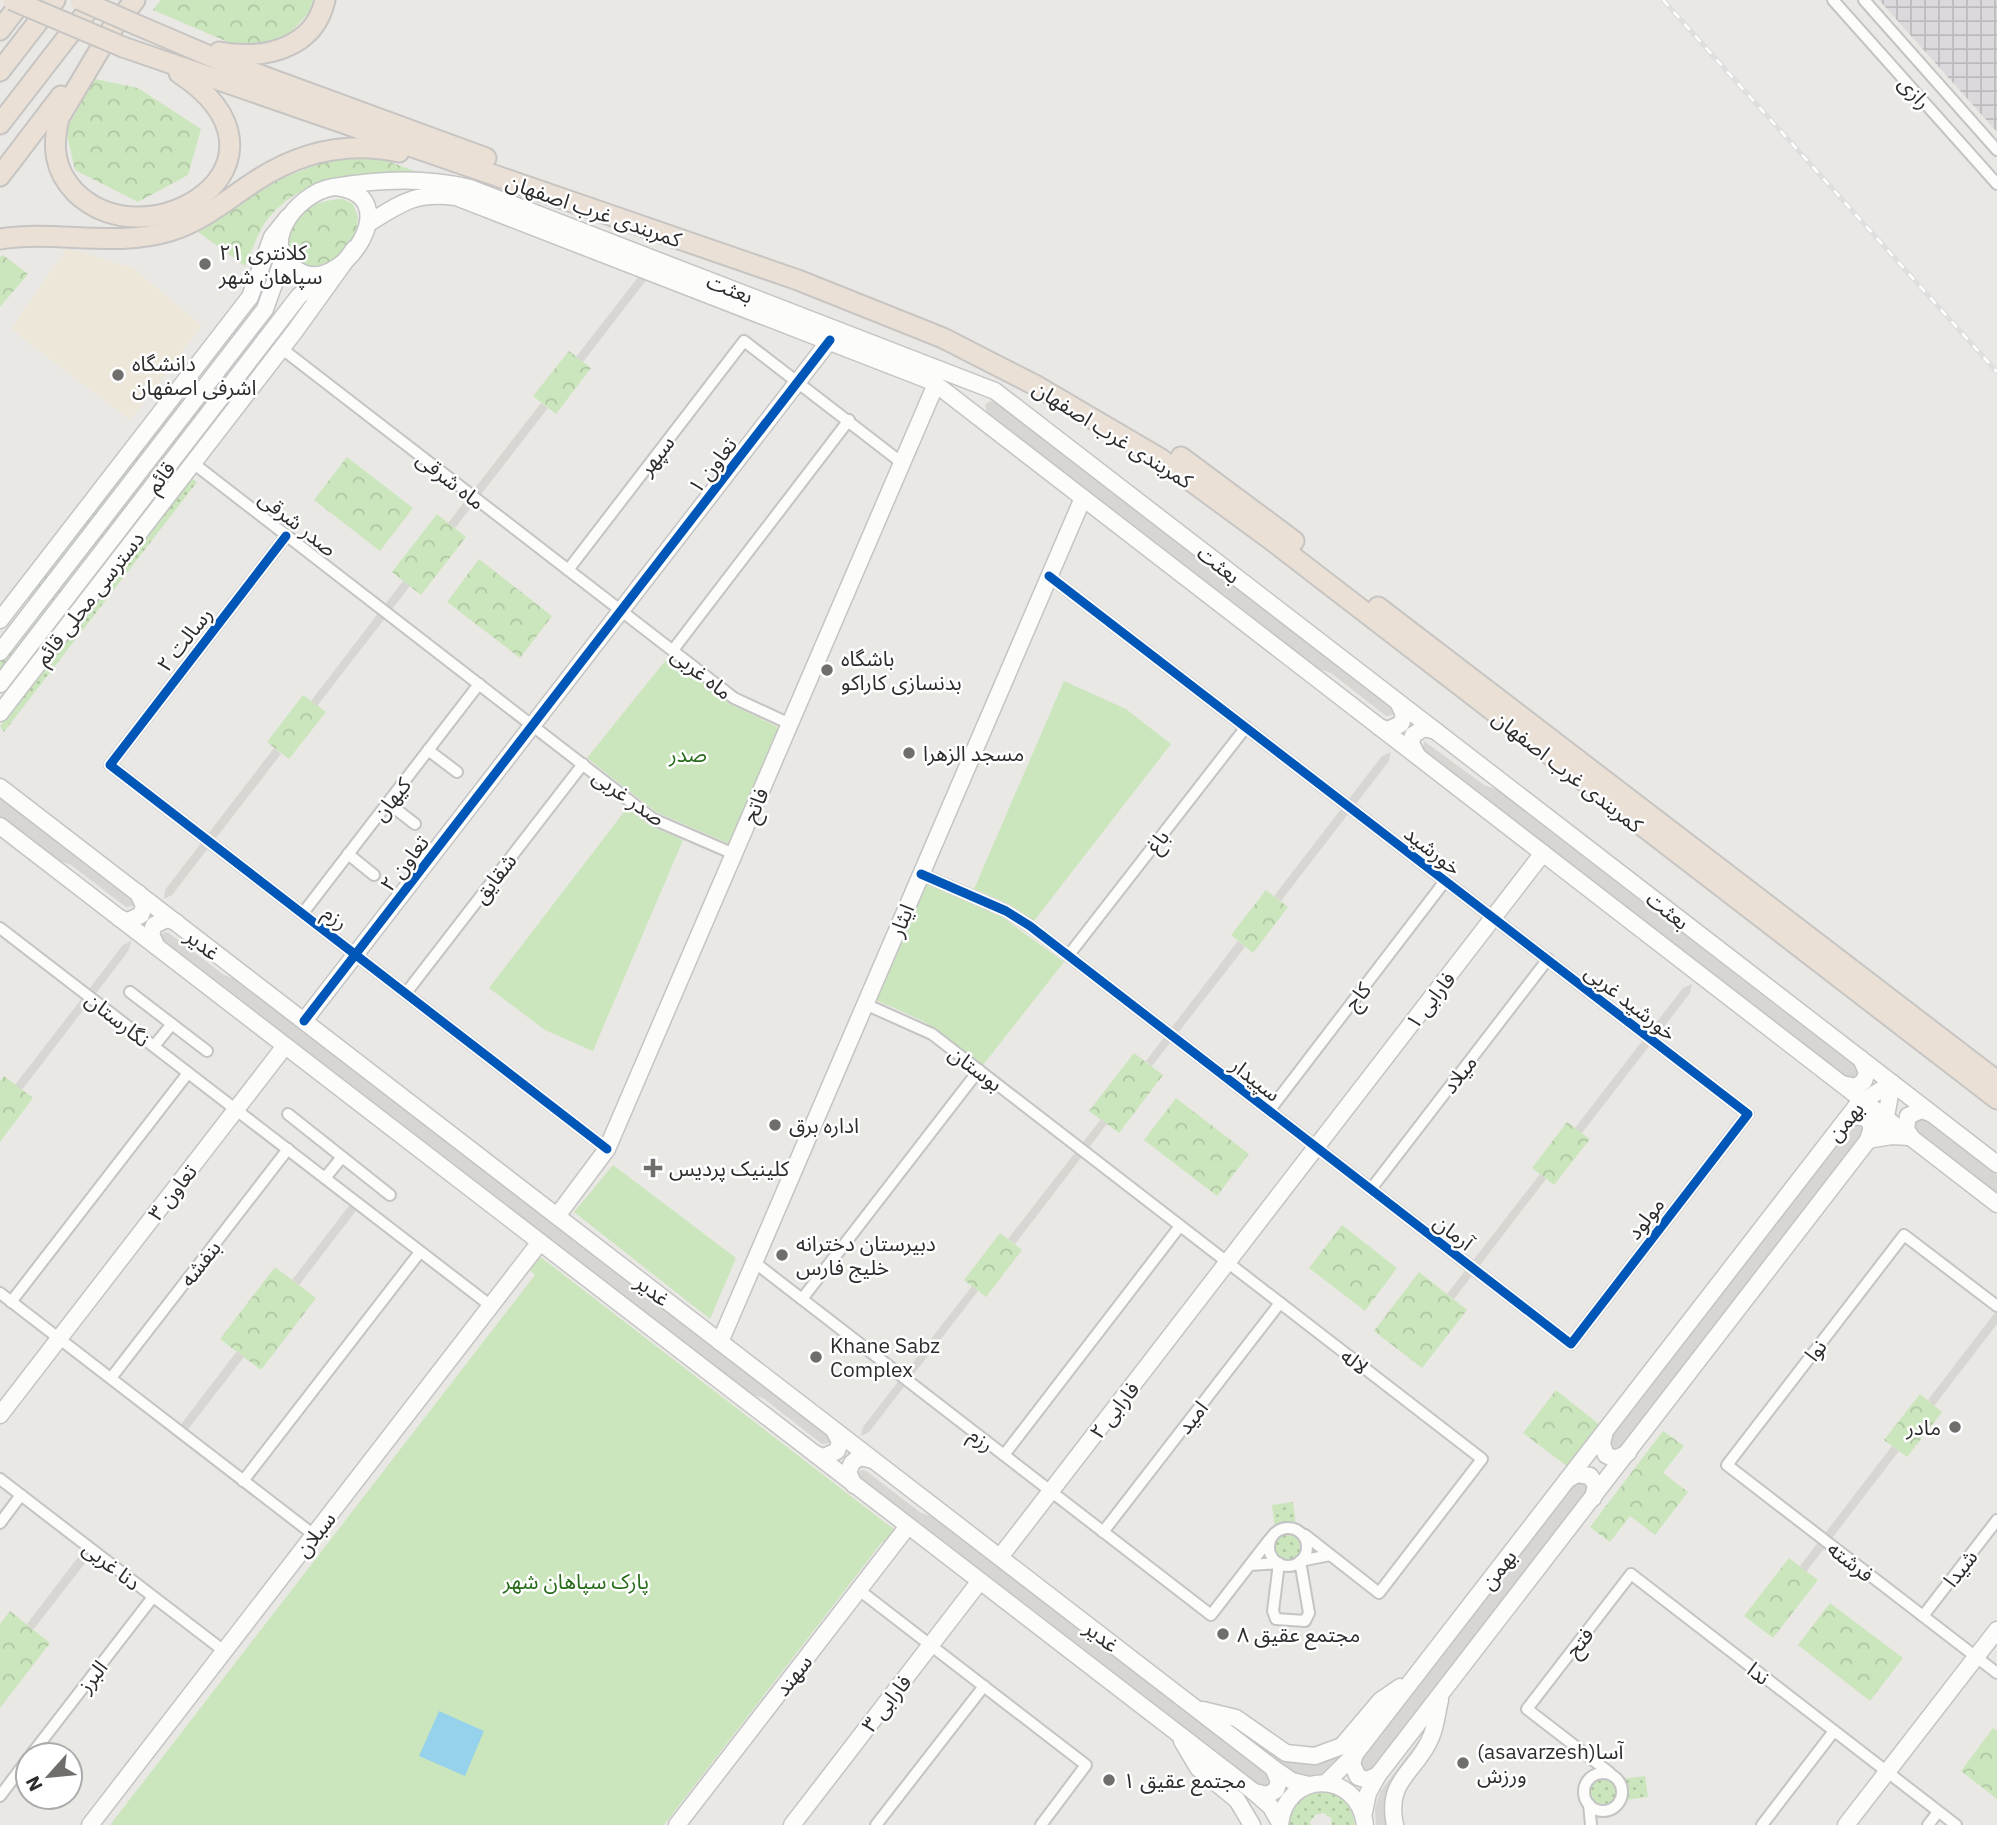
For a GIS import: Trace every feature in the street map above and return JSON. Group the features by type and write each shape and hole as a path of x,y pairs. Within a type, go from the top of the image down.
{"highway":[{"name":"کمربندی غرب اصفهان","path":"12,0 162,61 798,280 943,338 1035,385 1161,459 1270,539 1997,1099"},
{"path":"0,30 23,0"},
{"path":"0,124 81,9 96,0"},
{"path":"0,176 135,0"},
{"path":"185,46 235,55 266,55 283,50 299,40 313,24 325,0"},
{"path":"0,72 54,1"},
{"name":"کمربندی غرب اصفهان","path":"81,9 137,25 185,46 421,134 782,263 960,332 1068,390 1178,455 1261,514 1997,1081"},
{"path":"112,29 59,118 54,150 57,163 71,188 80,197 111,212 145,216 184,206 214,187 229,160 229,128 220,109 207,93 162,61"},
{"path":"0,239 45,235 132,238 171,231 220,206 280,167 331,148 384,149 486,172"}],"main road":[{"name":"بعثت","path":"334,187 390,180 442,181 470,188 995,391 1997,1164"},
{"path":"0,620 250,297 272,237 288,217 318,191 334,187 350,190 363,200 370,213 369,223 354,249 340,266 325,275 302,273 284,256 281,232 288,217"},
{"name":"بعثت","path":"369,223 413,197 431,194 456,197 830,340 936,384 1997,1204"},
{"name":"دسترسی محلی قائم","path":"0,713 354,249"},
{"name":"قائم","path":"3,648 265,309 284,256"},
{"name":"قائم","path":"0,684 299,296 325,275"},
{"path":"246,394 270,335"},
{"name":"تعاون ۱","path":"532,726 830,340"},
{"name":"فاتح","path":"557,1216 607,1149 936,384"},
{"name":"ایثار","path":"720,1342 1083,498"},
{"path":"3,648 30,582"},
{"path":"31,644 84,604"},
{"path":"1379,727 1393,729 1401,724 1404,715 1398,702"},
{"name":"تعاون ۲","path":"304,1021 532,726"},
{"path":"1417,755 1411,743 1413,735 1424,728 1436,731"},
{"name":"غدیر","path":"0,787 1273,1768 1292,1781 1349,1792 1364,1819"},
{"name":"غدیر","path":"0,826 1254,1793 1271,1807 1280,1824"},
{"name":"فارابی ۱","path":"1228,1263 1543,853"},
{"path":"119,918 128,921 141,915 144,906 138,893"},
{"path":"157,947 151,934 154,925 167,919 176,922"},
{"name":"تعاون ۳","path":"0,1415 285,1046"},
{"path":"1842,1084 1856,1087 1864,1081 1866,1067 1861,1059"},
{"name":"بهمن","path":"1280,1824 1289,1800 1317,1784 1354,1755 1842,1123 1862,1099 1892,1083"},
{"name":"بهمن","path":"1364,1819 1368,1793 1378,1775 1886,1117 1892,1083"},
{"path":"1842,1084 1849,1103 1842,1123"},
{"path":"1911,1137 1906,1129 1908,1116 1921,1110 1930,1113"},
{"path":"1842,1123 1854,1116 1867,1118 1872,1127 1868,1140 1891,1136 1911,1137"},
{"name":"سبلان","path":"90,1825 540,1242"},
{"name":"فارابی ۲","path":"1000,1558 1228,1263"},
{"path":"815,1454 824,1457 837,1451 840,1442 834,1430"},
{"path":"1605,1432 1602,1444 1606,1455 1615,1459 1628,1452"},
{"path":"855,1485 848,1472 852,1463 859,1457 873,1460"},
{"path":"1567,1480 1577,1474 1590,1476 1596,1485 1594,1498"},
{"name":"سهند","path":"683,1823 908,1526"},
{"name":"فارابی ۳","path":"792,1825 980,1581"},
{"path":"1846,1825 1997,1630"},
{"path":"1196,1709 1236,1718 1286,1753 1315,1756 1333,1751 1349,1740 1381,1700 1414,1678"},
{"path":"1395,1825 1393,1808 1396,1789 1430,1739 1441,1695"},
{"path":"1177,1733 1198,1768 1237,1800 1252,1825"},
{"path":"1354,1755 1352,1764 1358,1777 1367,1780 1378,1775"},
{"path":"1254,1793 1268,1795 1276,1790 1279,1781 1273,1768"}],"street":[{"name":"رازی","path":"1833,0 1997,184"},
{"name":"رازی","path":"1866,2 1997,150"},
{"path":"1850,20 1866,2"},
{"path":"1914,91 1930,75"},
{"name":"سپهر","path":"568,570 744,341 798,382"},
{"name":"ماه شرقی","path":"281,348 621,611"},
{"path":"798,382 902,463"},
{"path":"673,650 849,421"},
{"name":"صدر شرقی","path":"193,463 532,726"},
{"name":"رسالت ۲","path":"110,765 286,536"},
{"name":"خورشید","path":"1049,576 1493,918"},
{"name":"ماه غربی","path":"621,611 734,698 790,724"},
{"name":"کیهان","path":"303,913 479,684"},
{"name":"صدر غربی","path":"532,726 653,819 734,853"},
{"name":"باغ","path":"1068,956 1246,727"},
{"path":"428,750 457,772"},
{"name":"شقایق","path":"406,993 583,764"},
{"name":"رزم","path":"110,765 607,1149"},
{"path":"388,803 415,824"},
{"path":"348,854 374,876"},
{"name":"سپیدار","path":"921,874 1006,911 1316,1148"},
{"name":"کاج","path":"1269,1111 1446,881"},
{"name":"خورشید غربی","path":"1493,918 1748,1114"},
{"name":"نگارستان","path":"0,928 491,1306"},
{"name":"میلاد","path":"1371,1189 1548,959"},
{"path":"130,992 207,1051"},
{"name":"بوستان","path":"865,1003 922,1028 1180,1226"},
{"path":"154,1046 172,1024"},
{"path":"802,1298 979,1070"},
{"path":"11,1302 188,1073"},
{"path":"288,1114 390,1195"},
{"name":"مولود","path":"1571,1344 1748,1114"},
{"name":"آرمان","path":"1316,1148 1571,1344"},
{"name":"بنفشه","path":"111,1378 288,1149"},
{"path":"325,1178 342,1157"},
{"path":"1004,1455 1180,1226"},
{"name":"لاله","path":"1180,1226 1482,1459 1379,1593 1330,1555"},
{"name":"نوا","path":"1727,1465 1904,1235 1997,1307"},
{"path":"243,1481 420,1252"},
{"name":"رزم","path":"754,1262 1211,1615 1250,1565"},
{"path":"0,1293 314,1535"},
{"name":"امید","path":"1104,1532 1280,1303"},
{"name":"فرشته","path":"1727,1465 1997,1673"},
{"name":"دنا غربی","path":"0,1479 224,1651"},
{"path":"0,1523 21,1495"},
{"name":"شیدا","path":"1923,1616 1997,1520"},
{"path":"1250,1565 1269,1540 1281,1531 1296,1530 1330,1555"},
{"path":"1279,1563 1273,1611 1276,1619 1305,1621 1309,1613 1300,1561 1309,1549 1305,1535"},
{"path":"1269,1540 1268,1555 1279,1563"},
{"path":"1250,1565 1300,1561 1330,1555"},
{"name":"فتح","path":"1585,1754 1527,1709 1631,1574"},
{"name":"ندا","path":"1631,1574 1956,1825"},
{"path":"859,1590 1086,1765 1043,1824"},
{"name":"البرز","path":"43,1741 153,1597"},
{"path":"876,1825 984,1686"},
{"path":"1762,1825 1834,1731"},
{"path":"1585,1754 1617,1780 1620,1796 1615,1809 1598,1825"},
{"path":"1585,1754 1591,1825"},
{"path":"1586,1784 1595,1773 1610,1773"},
{"path":"0,1796 14,1778"},
{"path":"1589,1804 1600,1813 1615,1809"},
{"path":"1928,1825 1938,1812"}],"shaded area":[{"path":"1879,0 1997,0 1997,132"},
{"name":"دانشگاه اشرفی اصفهان","path":"67,248 133,268 202,326 130,420 11,329"},
{"path":"639,276 647,279 583,362 576,357"},
{"path":"990,401 996,402 1392,708 1393,715 1386,716 1331,673 1317,668 987,413 985,405"},
{"path":"541,403 548,408 455,528 448,523"},
{"path":"403,581 410,586 317,706 311,701"},
{"path":"1424,741 1484,785 1498,790 1859,1069 1862,1078 1851,1080 1423,750"},
{"path":"274,748 281,754 172,895 164,899 165,890"},
{"path":"1391,752 1389,761 1281,901 1274,896 1382,756"},
{"path":"0,796 133,898 134,906 126,907 71,865 57,860 0,817"},
{"path":"164,932 224,975 239,980 829,1435 830,1443 822,1444 763,1398 748,1394 162,942 160,937"},
{"path":"131,941 129,950 22,1090 15,1085 123,945"},
{"path":"1238,941 1245,947 1152,1066 1146,1061"},
{"path":"1692,984 1690,993 1582,1133 1575,1128 1683,988"},
{"path":"1921,1116 1997,1175 1997,1193 1912,1128 1910,1119"},
{"path":"1101,1119 1107,1124 1015,1244 1008,1239"},
{"path":"1856,1120 1868,1129 1615,1454 1607,1441"},
{"path":"1540,1174 1546,1179 1454,1299 1447,1294"},
{"path":"357,1203 355,1212 299,1285 292,1280 348,1207"},
{"path":"972,1286 978,1291 869,1432 861,1436 863,1427"},
{"path":"1997,1310 1997,1324 1934,1406 1928,1400"},
{"path":"237,1351 244,1357 189,1428 180,1432 182,1423"},
{"path":"1892,1446 1899,1451 1806,1572 1800,1566"},
{"path":"861,1470 921,1513 936,1517 1274,1781 1264,1791 860,1480 857,1474"},
{"path":"1579,1478 1591,1488 1367,1776 1358,1765 1359,1762"},
{"path":"91,1548 89,1558 33,1630 27,1624 82,1552"},
{"path":"1233,1725 1274,1754 1353,1744 1329,1773 1305,1776 1288,1771 1237,1732"},
{"path":"1425,1736 1391,1825 1376,1825 1375,1808 1380,1792 1419,1740"}],"green space":[{"path":"161,0 313,0 310,11 283,41 242,48 153,10"},
{"path":"95,79 138,88 201,129 188,175 138,202 75,170 66,130"},
{"path":"374,156 417,172 353,176 312,186 277,209 263,226 245,266 198,232 268,184 331,159"},
{"path":"343,199 353,204 358,217 355,240 335,261 308,268 291,260 287,235 291,224 307,209 330,200"},
{"path":"3,255 28,274 0,307 0,257"},
{"path":"569,351 591,368 556,414 533,396"},
{"path":"194,378 201,383 25,610 33,586"},
{"path":"209,390 218,396 0,679 0,661"},
{"path":"223,402 230,407 79,603 57,617"},
{"path":"347,457 413,508 380,551 314,500"},
{"path":"192,478 197,482 4,732 0,726"},
{"path":"437,514 466,537 421,595 392,572"},
{"path":"479,559 552,616 520,658 447,602"},
{"name":"صدر","path":"669,656 731,704 782,729 732,845 656,812 587,758"},
{"path":"1064,681 1126,709 1171,744 1034,921 1009,904 974,889"},
{"path":"303,695 326,712 289,759 267,742"},
{"path":"627,808 649,825 683,840 593,1051 545,1030 489,988"},
{"path":"926,884 1002,917 1064,962 983,1065 925,1022 876,1000"},
{"path":"1266,890 1288,907 1253,953 1231,935"},
{"path":"1134,1053 1163,1075 1119,1133 1089,1111"},
{"path":"4,1076 33,1098 0,1142 0,1081"},
{"path":"1176,1098 1249,1154 1217,1196 1144,1140"},
{"path":"1567,1122 1590,1139 1554,1185 1532,1168"},
{"path":"613,1165 736,1258 710,1319 574,1212"},
{"path":"1342,1225 1397,1268 1365,1311 1309,1268"},
{"path":"1000,1233 1022,1250 986,1297 964,1280"},
{"name":"پارک سپاهان شهر","path":"538,1255 900,1534 890,1548 882,1542 664,1825 110,1825 535,1275 528,1268"},
{"path":"275,1267 316,1298 261,1370 220,1339"},
{"path":"1419,1272 1467,1310 1422,1368 1374,1331"},
{"path":"1556,1390 1600,1425 1568,1467 1523,1433"},
{"path":"1920,1394 1942,1412 1907,1457 1884,1440"},
{"path":"1663,1431 1684,1446 1663,1473 1688,1492 1655,1535 1630,1516 1610,1542 1590,1527"},
{"path":"1293,1502 1296,1525 1275,1528 1272,1505"},
{"path":"1288,1534 1297,1538 1301,1547 1297,1556 1288,1560 1279,1556 1275,1547 1279,1538"},
{"path":"1789,1558 1818,1580 1773,1638 1744,1616"},
{"path":"1830,1603 1903,1658 1870,1701 1798,1645"},
{"path":"10,1611 50,1643 0,1708 0,1624"},
{"path":"1993,1728 1997,1731 1997,1799 1961,1771"},
{"path":"1645,1776 1648,1797 1624,1800 1622,1779"},
{"path":"1603,1779 1612,1783 1616,1792 1612,1801 1603,1805 1594,1801 1590,1792 1594,1783"},
{"path":"1324,1792 1337,1796 1346,1803 1355,1825 1331,1825 1332,1819 1324,1813 1315,1815 1311,1825 1289,1825 1292,1812 1300,1801 1310,1795"}],"water":[{"path":"439,1711 484,1731 465,1776 419,1756"}],"railway":[{"path":"1663,0 1997,372"}],"cycle path":[{"path":"304,1021 830,340"},
{"path":"286,536 110,765 607,1149"},
{"path":"921,874 1006,911 1030,926 1571,1344 1748,1114 1049,576"}],"place":[{"name":"کلانتری ۲۱ سپاهان شهر","path":"205,264"},
{"name":"دانشگاه اشرفی اصفهان","path":"118,375"},
{"name":"باشگاه بدنسازی کاراکو","path":"827,670"},
{"name":"مسجد الزهرا","path":"909,753"},
{"name":"اداره برق","path":"775,1125"},
{"name":"کلینیک پردیس","path":"653,1168"},
{"name":"دبیرستان دخترانه خلیج فارس","path":"782,1255"},
{"name":"Khane Sabz Complex","path":"816,1357"},
{"name":"مادر","path":"1955,1427"},
{"name":"مجتمع عقیق ۸","path":"1223,1634"},
{"name":"(asavarzesh)آسا ورزش","path":"1463,1763"},
{"name":"مجتمع عقیق ۱","path":"1109,1780"}]}
